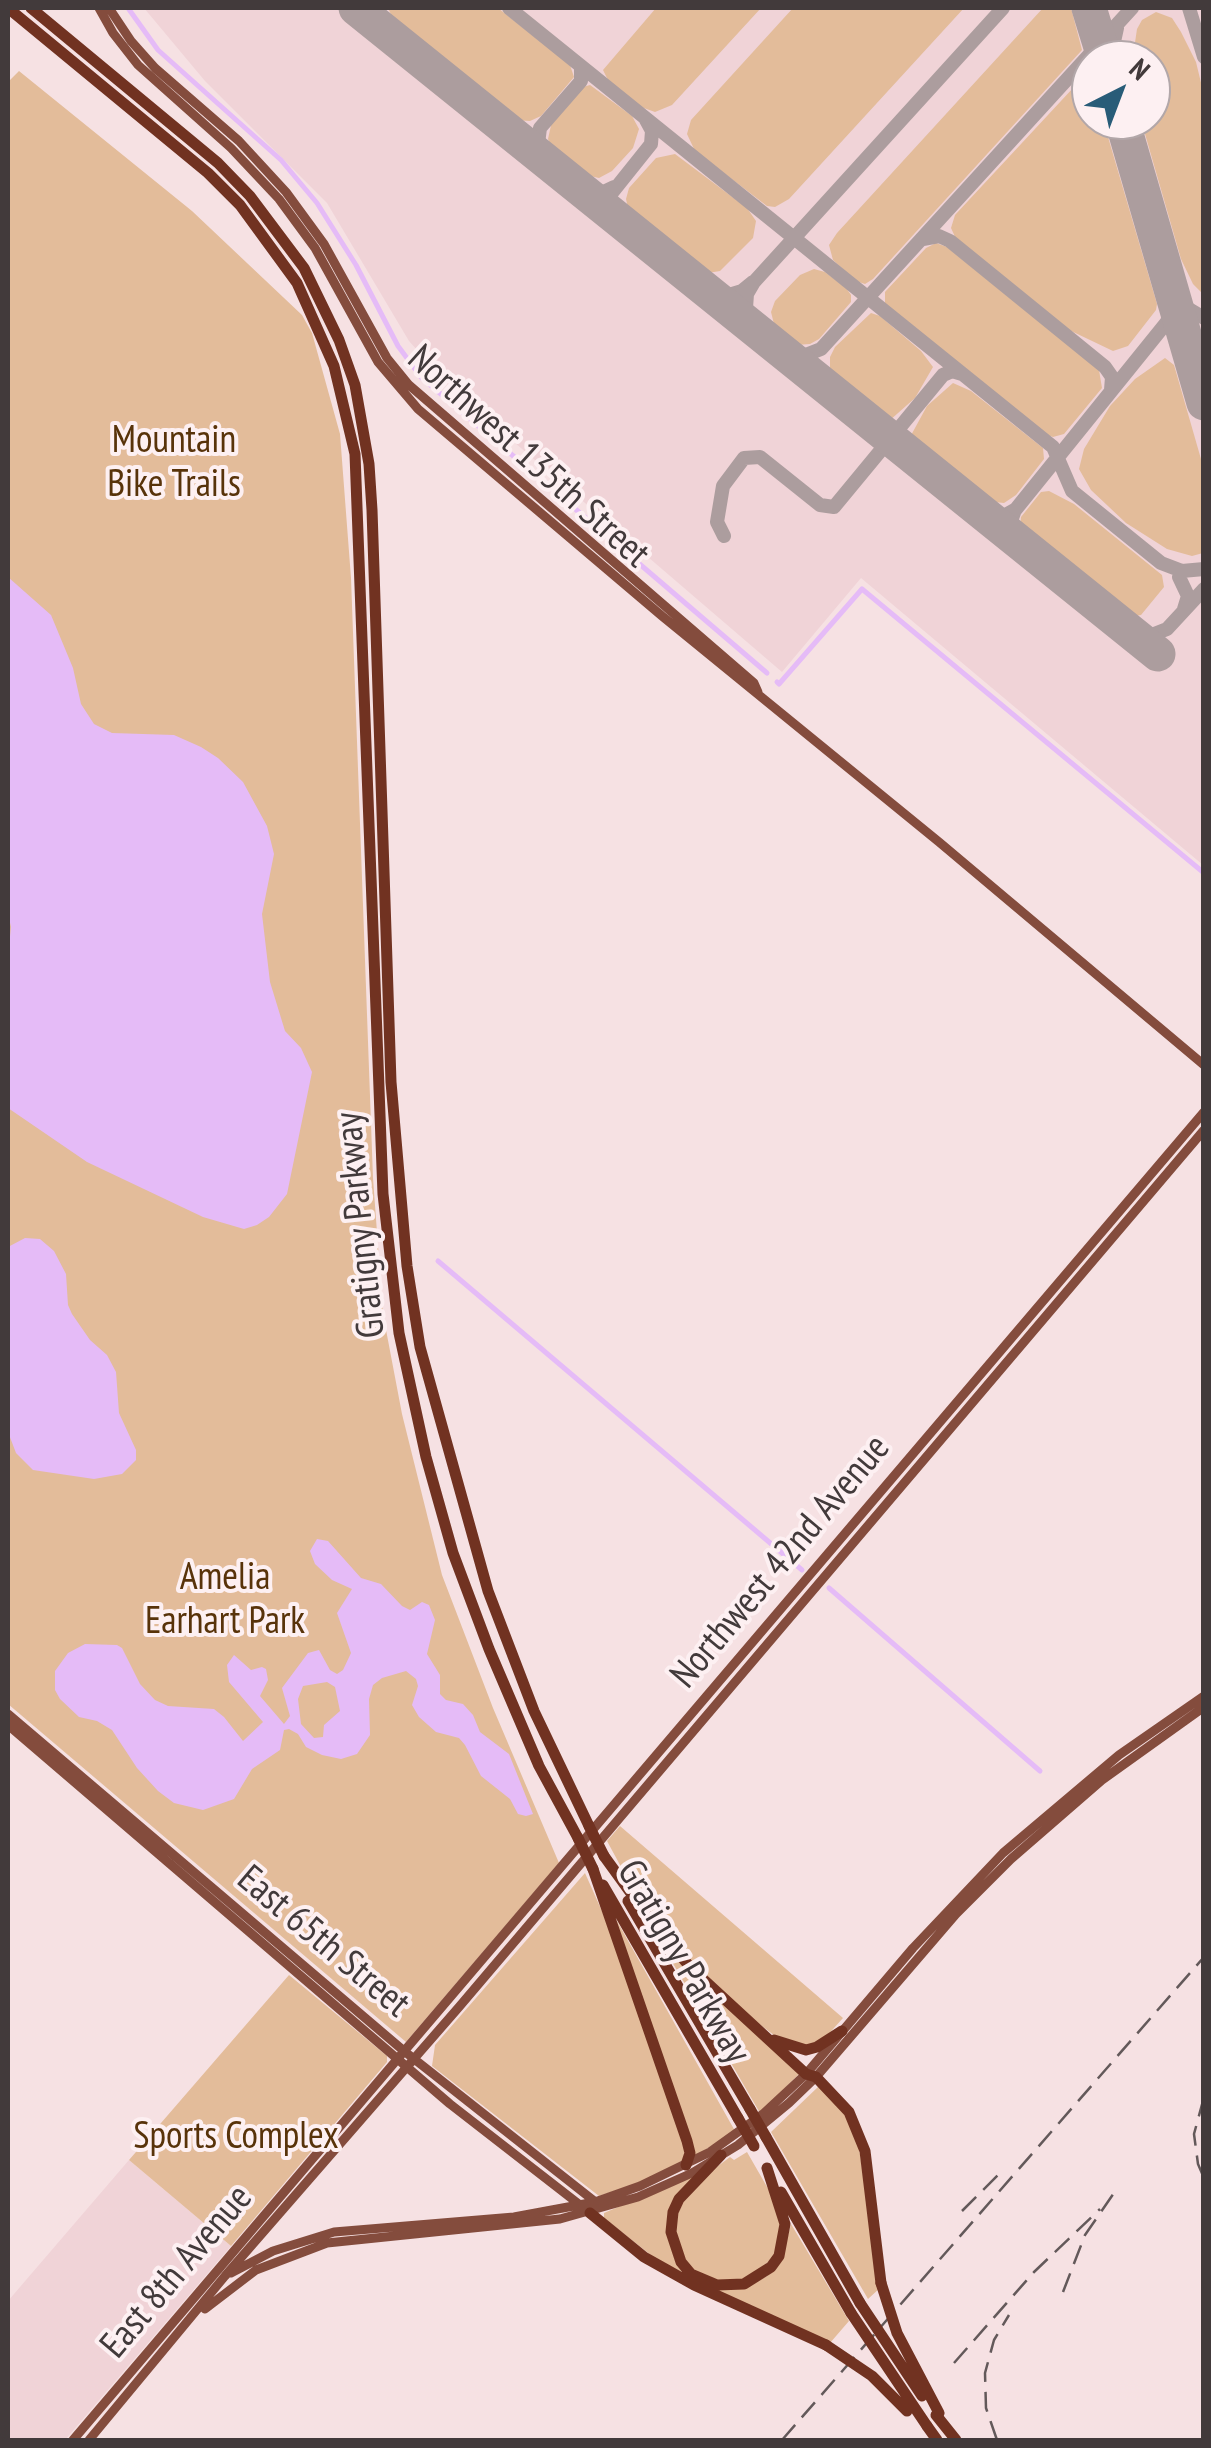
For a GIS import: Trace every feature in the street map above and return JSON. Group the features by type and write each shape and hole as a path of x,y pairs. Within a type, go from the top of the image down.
{"highway":[{"name":"Gratigny Parkway","path":"8,8 196,163 240,205 296,283 320,328 342,397 354,454 382,1194 399,1333 426,1458 454,1553 539,1766 851,2314 935,2440"},
{"name":"Gratigny Parkway","path":"30,8 218,163 277,228 324,306 355,386 370,464 392,1082 403,1230 417,1330 488,1591 534,1711 604,1856 860,2302 938,2414"},
{"path":"39,8 65,34"},
{"path":"8,17 70,61"},
{"path":"604,1856 672,1948 848,2112 862,2142 881,2284 897,2333 953,2437"},
{"path":"594,1868 690,2152 686,2165"},
{"path":"760,2032 786,2046 806,2050 842,2031"},
{"path":"722,2156 679,2199 671,2232 681,2262 692,2274 717,2286 744,2284 758,2278 779,2256 786,2224 767,2168"},
{"path":"593,2207 644,2257 694,2285 826,2345 872,2376 925,2428"}],"main road":[{"name":"Northwest 135th Street","path":"98,8 138,64 232,148 280,199 315,248 378,362 400,392 1204,1066"},
{"name":"Northwest 135th Street","path":"110,8 155,68 238,141 286,192 324,244 372,334 398,373 518,488"},
{"name":"Northwest 42nd Avenue","path":"401,2055 1204,1112"},
{"name":"Northwest 42nd Avenue","path":"411,2063 1204,1130"},
{"path":"1076,1262 1086,1271"},
{"path":"938,1425 948,1432"},
{"path":"900,1469 910,1478"},
{"path":"730,1669 739,1678"},
{"path":"177,2334 230,2287 256,2270 302,2250 349,2239 532,2224 593,2207 686,2165 749,2124 811,2075 842,2031 933,1925 1003,1853 1096,1772 1204,1696"},
{"path":"593,2207 604,2209 664,2186 722,2156 768,2122 1011,1859 1102,1780 1204,1707"},
{"name":"East 65th Street","path":"8,1714 401,2055"},
{"name":"East 65th Street","path":"8,1725 401,2055 593,2207"},
{"path":"649,1764 659,1772"},
{"name":"East 8th Avenue","path":"89,2440 196,2296 401,2055"},
{"name":"East 65th Street","path":"411,2063 579,2205 593,2207"},
{"name":"East 8th Avenue","path":"73,2440 177,2334 411,2063"},
{"path":"321,2149 330,2157"},
{"path":"543,2213 555,2199 553,2184"},
{"path":"196,2296 273,2251 334,2232 543,2213 579,2205"}],"shaded area":[{"path":"144,8 1203,8 1203,865 861,578 782,672 451,388 409,341 327,203 205,81"},
{"path":"8,577 51,615 73,668 81,704 94,724 112,733 174,735 201,747 243,782 267,826 274,854 262,914 270,982 285,1031 301,1048 312,1072 287,1194 269,1217 257,1225 244,1229 203,1217 87,1162 8,1108"},
{"path":"25,1238 40,1239 54,1251 66,1274 72,1314 90,1340 107,1355 116,1372 119,1413 136,1450 136,1460 122,1474 94,1479 33,1470 16,1453 8,1432 8,1247"},
{"path":"317,1539 328,1541 361,1578 381,1584 402,1606 410,1610 422,1602 429,1605 435,1620 427,1654 440,1675 440,1694 446,1700 463,1704 480,1732 509,1754 533,1814 518,1814 510,1799 481,1776 459,1738 436,1732 419,1717 412,1705 418,1686 406,1671 373,1685 369,1699 370,1735 357,1754 341,1759 322,1755 306,1747 298,1734 284,1730 280,1750 252,1769 234,1799 203,1810 174,1803 158,1791 112,1730 79,1717 60,1699 55,1690 55,1671 68,1653 85,1644 117,1645 140,1684 155,1700 168,1706 214,1709 243,1741 263,1722 229,1682 227,1665 234,1655 251,1670 266,1669 268,1680 260,1696 284,1724 290,1716 282,1688 308,1653 319,1650 330,1670 337,1674 351,1653 337,1613 352,1589 332,1580 315,1564 310,1551","holes":["327,1682 335,1687 340,1711 324,1725 323,1737 314,1738 301,1724 298,1699 303,1686"]},
{"path":"129,2160 231,2246 65,2440 8,2440 8,2301"}],"green space":[{"path":"388,8 498,8 570,65 574,77 541,116 530,121 515,120 395,23"},
{"path":"656,8 761,8 672,105 655,112 641,107 608,80 603,70"},
{"path":"793,8 964,8 789,199 775,207 767,206 695,151 687,134 691,120"},
{"path":"1043,8 1071,8 1079,40 1071,40 1071,62 873,279 865,284 856,281 833,260 829,245"},
{"path":"1156,12 1172,18 1196,62 1203,91 1203,294 1193,284 1181,259 1147,140 1171,140 1171,40 1135,40 1142,20"},
{"name":"Amelia Earhart Park","path":"19,71 192,211 302,315 312,333 340,434 351,578 373,1178 383,1314 402,1414 442,1575 559,1863 406,2042 8,1704 8,82"},
{"path":"590,85 632,116 639,129 633,148 612,171 599,178 581,174 553,151 548,139 552,121 583,87"},
{"path":"1071,90 1071,140 1109,140 1156,310 1128,346 1113,351 1067,329 957,241 951,228 955,215"},
{"path":"675,154 747,208 756,221 753,238 720,271 708,273 696,267 628,208 629,188 656,158"},
{"path":"936,243 947,247 1099,370 1102,388 1064,434 1045,434 885,304 885,292 926,248"},
{"path":"814,269 825,272 846,288 851,302 819,339 796,345 776,332 771,312 775,301 800,275"},
{"path":"871,313 880,316 921,351 933,367 915,398 889,421 838,381 830,368 835,347"},
{"path":"1165,358 1174,365 1203,466 1203,553 1192,556 1167,549 1126,523 1091,490 1079,469 1084,449 1110,406 1135,379"},
{"path":"953,383 971,391 1043,448 1044,459 1016,495 1004,503 985,501 909,439 927,406"},
{"path":"1049,491 1074,504 1162,575 1164,587 1141,615 1129,617 1020,527 1021,517 1041,492"},
{"path":"620,1826 843,2018 825,2038 807,2046 783,2042 746,2014 678,1948 633,1889 607,1841"},
{"path":"585,1873 617,1945 686,2143 683,2163 599,2196 432,2066 435,2045"},
{"path":"613,1914 735,2131 694,2157"},
{"path":"654,1931 799,2074 760,2113 706,2020"},
{"name":"Sports Complex","path":"289,1975 387,2056 387,2062 231,2246 129,2160"},
{"path":"819,2086 845,2114 859,2148 880,2288 868,2299 771,2132"},
{"path":"747,2152 774,2199 780,2217 780,2243 772,2259 746,2280 723,2282 695,2272 678,2250 675,2221 682,2201 710,2172 730,2157 734,2160"},
{"path":"696,2174 669,2233 675,2260 688,2275 657,2260 604,2218 604,2213"},
{"path":"791,2224 849,2321 830,2343 712,2290 745,2288 767,2276 782,2259"}],"waterway":[{"path":"128,8 158,50 281,160 317,203 356,265 398,346 421,377 767,673"},
{"path":"777,682 862,589 1204,873"},
{"path":"438,1261 802,1570"},
{"path":"829,1588 1040,1771"}],"taxiway":[{"path":"372,20 374,8"},
{"path":"509,8 1053,447 1072,491 1161,563 1182,571 1204,569"},
{"path":"761,334 751,323 746,308 747,294 754,282 1003,8"},
{"path":"785,353 798,358 821,349 1132,8"},
{"path":"1189,8 1204,57"},
{"path":"1114,40 1117,28"},
{"path":"543,158 538,144 540,128 581,81 581,66"},
{"path":"617,218 610,206 611,194 651,144 652,131 646,120"},
{"path":"580,188 599,194 614,187"},
{"path":"923,239 939,236 950,241 1105,367 1112,377 1111,390"},
{"path":"703,287 729,295 753,282"},
{"path":"1171,288 1182,305 1204,318"},
{"path":"986,516 1000,518 1016,509 1167,322 1174,297"},
{"path":"724,536 717,522 723,486 744,458 760,457 820,505 834,507 943,375 952,371 962,374"},
{"path":"1015,510 1010,524 1016,540"},
{"path":"1179,577 1188,596 1184,609"},
{"path":"1139,640 1167,629 1204,589"}],"runway":[{"path":"356,8 1158,654"},
{"path":"1089,8 1099,40"},
{"path":"1128,140 1204,403"}],"railway":[{"path":"782,2440 1204,1957"},
{"path":"1204,2097 1194,2134 1204,2178"},
{"path":"962,2211 1004,2169"},
{"path":"1063,2292 1085,2235 1116,2190"},
{"path":"954,2363 1034,2272 1100,2209"},
{"path":"997,2440 986,2408 985,2373 994,2340 1009,2315"}],"park label":[{"name":"Mountain Bike Trails","path":"174,463"}]}
